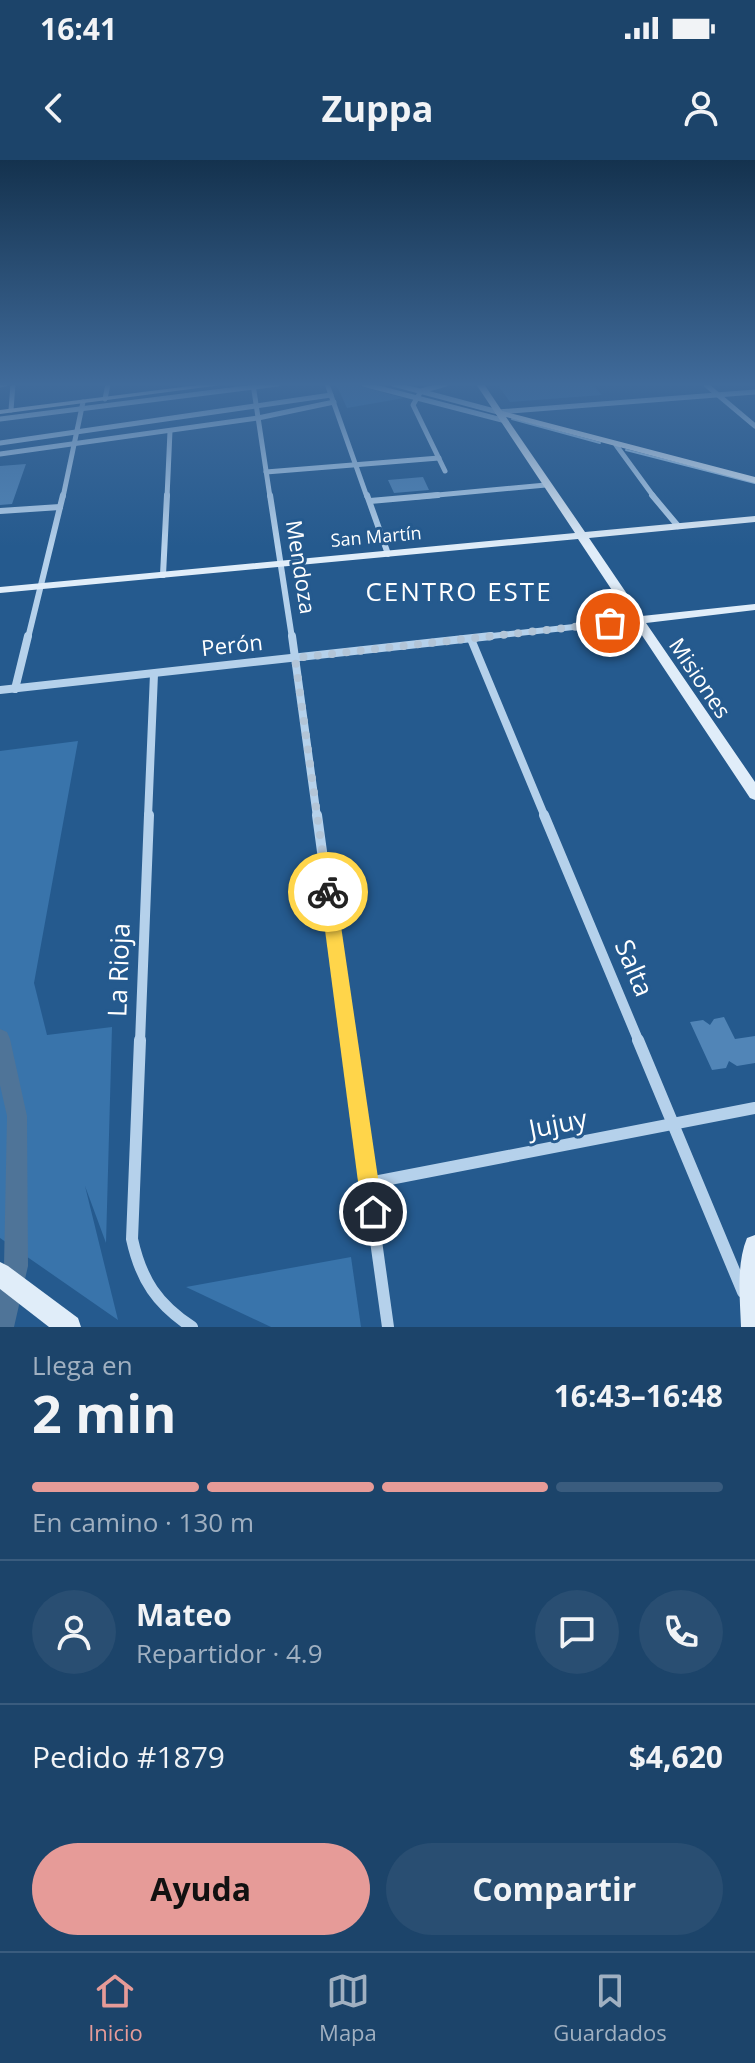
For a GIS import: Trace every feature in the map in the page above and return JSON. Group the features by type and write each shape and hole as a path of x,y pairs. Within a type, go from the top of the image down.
{"street":[{"path":"0,443 35,438"},
{"path":"15,689 77,438"},
{"path":"0,454 116,438"},
{"path":"163,575 170,438"},
{"name":"Mendoza","path":"261,438 295,658 388,1327"},
{"path":"347,438 388,554"},
{"path":"429,438 445,471"},
{"name":"Misiones","path":"515,438 755,794"},
{"path":"582,438 755,488"},
{"path":"617,448 755,480"},
{"path":"617,448 678,526"},
{"path":"266,472 439,458"},
{"path":"370,501 546,485"},
{"path":"0,511 60,507"},
{"name":"San Martín","path":"0,590 755,519"},
{"name":"Perón","path":"0,690 755,607"},
{"name":"Salta","path":"471,639 753,1318"},
{"name":"La Rioja","path":"154,674 131,1210 138,1268 149,1292 165,1310 192,1327"},
{"name":"Jujuy","path":"369,1183 755,1108"},
{"path":"753,1318 755,1246"},
{"path":"0,1274 69,1327"}],"shaded area":[{"path":"78,741 34,983 47,1035 112,1027 106,1243 85,1186 118,1320 0,1238 0,751"},
{"path":"351,1257 361,1327 271,1327 186,1287"}],"building":[{"path":"26,464 12,504 0,505 0,466"},
{"path":"423,477 429,490 394,493 388,480"},
{"path":"724,1017 735,1039 755,1036 755,1063 737,1066 729,1061 726,1068 712,1070 690,1022 703,1020 710,1025 714,1019"}],"waterway":[{"path":"583,438 600,443"},
{"path":"626,450 755,483"},
{"path":"0,1039 17,1116 16,1266 2,1327"}],"way so far":[{"path":"328,892 295,658 610,623"}],"district":[{"name":"CENTRO ESTE","path":"459,592"}],"route":[{"path":"328,892 373,1212"}]}
